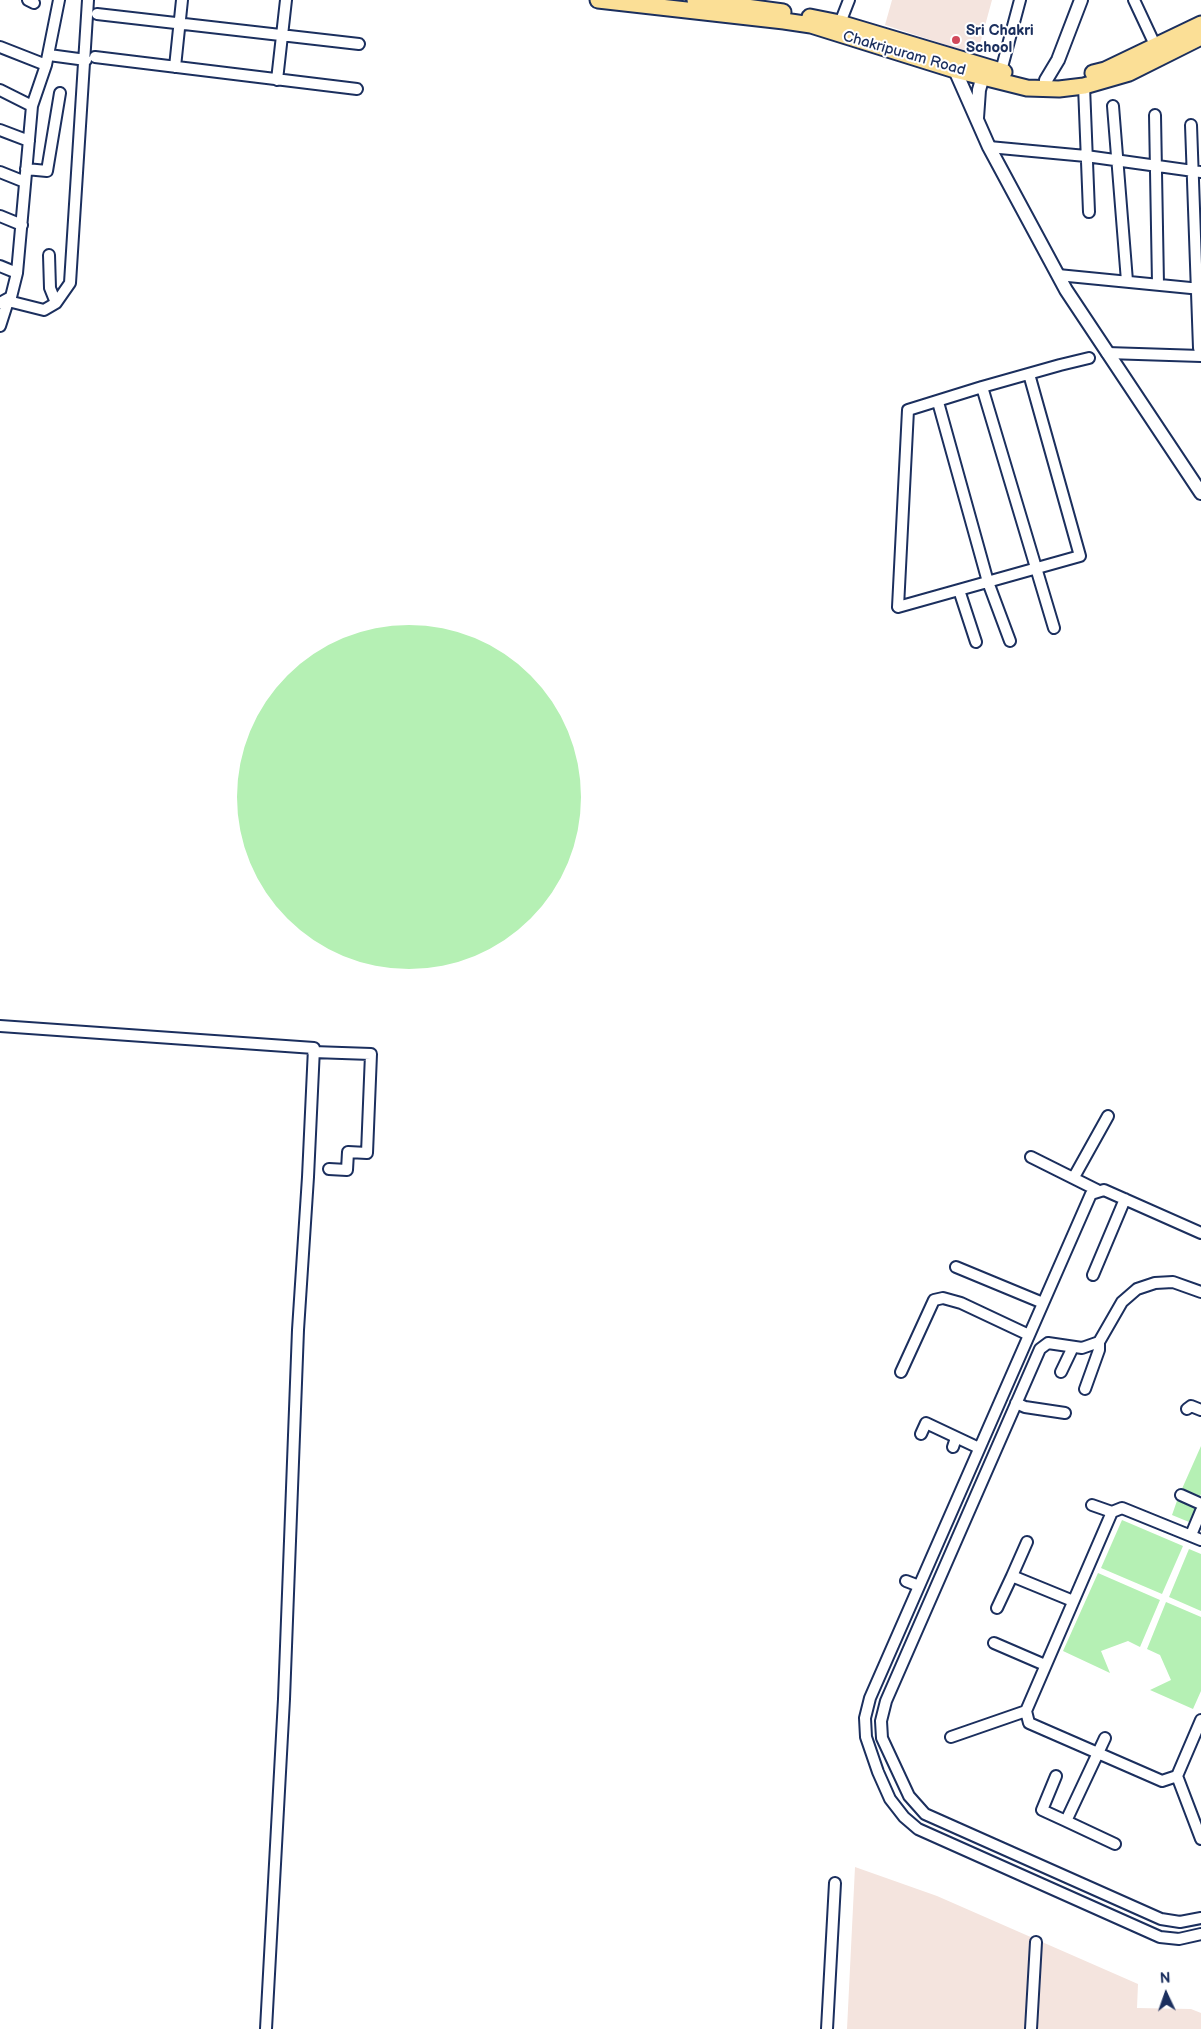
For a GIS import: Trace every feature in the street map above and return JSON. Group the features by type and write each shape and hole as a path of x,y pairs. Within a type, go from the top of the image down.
{"main road":[{"name":"Chakripuram Road","path":"598,0 784,20 985,71 1027,88 1059,89 1084,86 1129,73 1198,42"},
{"name":"Chakripuram Road","path":"695,0 757,3 840,23 957,64"},
{"name":"Chakripuram Road","path":"985,71 1001,71 1026,78 1046,80 1075,78 1105,70 1201,24"}],"street":[{"path":"4,302 11,298 17,273 32,106 48,60 59,0"},
{"path":"4,302 44,310 56,303 70,283 90,58 88,0"},
{"path":"175,67 182,0"},
{"path":"277,80 286,0"},
{"path":"840,23 849,0"},
{"path":"1001,71 1020,0"},
{"path":"1134,0 1156,47"},
{"path":"1046,80 1058,60 1083,2"},
{"path":"97,14 359,44"},
{"path":"0,47 48,60 90,58 357,89"},
{"path":"957,64 976,121 1058,275 1201,493"},
{"path":"976,121 977,105 985,71"},
{"path":"1084,86 1089,212"},
{"path":"0,90 32,106"},
{"path":"26,169 47,171 60,93"},
{"path":"1113,106 1119,162 1127,281"},
{"path":"1155,115 1158,284"},
{"path":"1108,353 1200,352 1197,172 1191,125"},
{"path":"0,130 29,141"},
{"path":"989,147 1086,156 1197,172"},
{"path":"0,172 24,182"},
{"path":"0,216 22,225"},
{"path":"49,255 50,288 56,303"},
{"path":"0,266 17,273"},
{"path":"1058,275 1199,289"},
{"path":"0,326 4,302"},
{"path":"1029,374 1080,556 898,607 908,410 982,387 1029,374 1089,358"},
{"path":"982,387 1054,628"},
{"path":"938,402 988,582 1010,641"},
{"path":"959,590 976,642"},
{"path":"0,1026 314,1048 298,1339 284,1699 266,2029"},
{"path":"314,1052 371,1054 367,1153 348,1152 347,1170 329,1169"},
{"path":"1074,1177 1108,1116"},
{"path":"1031,1157 1097,1190 1104,1190 1201,1233"},
{"path":"1097,1190 1091,1194 870,1698 864,1718 866,1737 890,1799 904,1817 918,1829 1160,1937 1179,1939 1201,1934"},
{"path":"1093,1275 1125,1199"},
{"path":"956,1267 1043,1302"},
{"path":"1084,1389 1099,1350 1099,1342 1122,1302 1137,1290 1155,1283 1173,1282 1201,1292"},
{"path":"900,1372 934,1300 943,1298 961,1303 1029,1335"},
{"path":"1099,1342 1082,1348 1048,1343 1040,1349 1016,1403 1001,1448 886,1701 881,1721 882,1738 908,1796 925,1814 1161,1919 1180,1922 1201,1918"},
{"path":"1061,1372 1073,1347"},
{"path":"1016,1403 1025,1407 1065,1413"},
{"path":"1187,1409 1191,1406 1201,1410"},
{"path":"921,1434 926,1423 954,1443 979,1448"},
{"path":"1180,1495 1201,1504"},
{"path":"943,1502 953,1506"},
{"path":"1092,1505 1112,1512 1122,1508 1201,1540"},
{"path":"1112,1512 1026,1711 1029,1723 1162,1781 1177,1776 1198,1734 1201,1720"},
{"path":"1191,1535 1201,1512"},
{"path":"998,1608 1027,1542"},
{"path":"923,1547 934,1552"},
{"path":"1012,1576 1073,1601"},
{"path":"906,1581 919,1586"},
{"path":"994,1643 1046,1665"},
{"path":"951,1736 1026,1711"},
{"path":"1066,1821 1105,1738"},
{"path":"1056,1776 1042,1810 1115,1844"},
{"path":"1177,1776 1201,1839"},
{"path":"827,2029 834,1883"},
{"path":"1031,2029 1036,1942"}],"shaded area":[{"name":"Sri Chakri School","path":"892,0 992,0 977,55 885,25"},
{"path":"855,1867 937,1896 1138,1984 1137,2008 1191,2009 1201,2013 1201,2029 847,2029"}],"green space":[{"path":"392,625 426,625 459,632 490,645 505,654 531,675 552,701 568,731 578,763 581,797 578,831 568,863 552,893 531,919 505,940 490,949 459,962 426,969 392,969 359,962 328,949 300,930 276,906 257,878 244,847 237,814 237,780 244,747 257,716 276,688 300,664 328,645 359,632"},
{"path":"1201,1446 1201,1494 1199,1499 1181,1491"},
{"path":"1178,1498 1197,1505 1189,1522 1172,1515"},
{"path":"1122,1520 1183,1546 1162,1594 1101,1568"},
{"path":"1189,1549 1201,1554 1201,1611 1169,1597"},
{"path":"1098,1573 1160,1600 1140,1647 1128,1641 1101,1651 1110,1673 1063,1651"},
{"path":"1166,1602 1201,1617 1201,1691 1193,1709 1150,1690 1171,1680 1160,1655 1147,1649"}],"place":[{"name":"Sri Chakri School","path":"956,40"}]}
